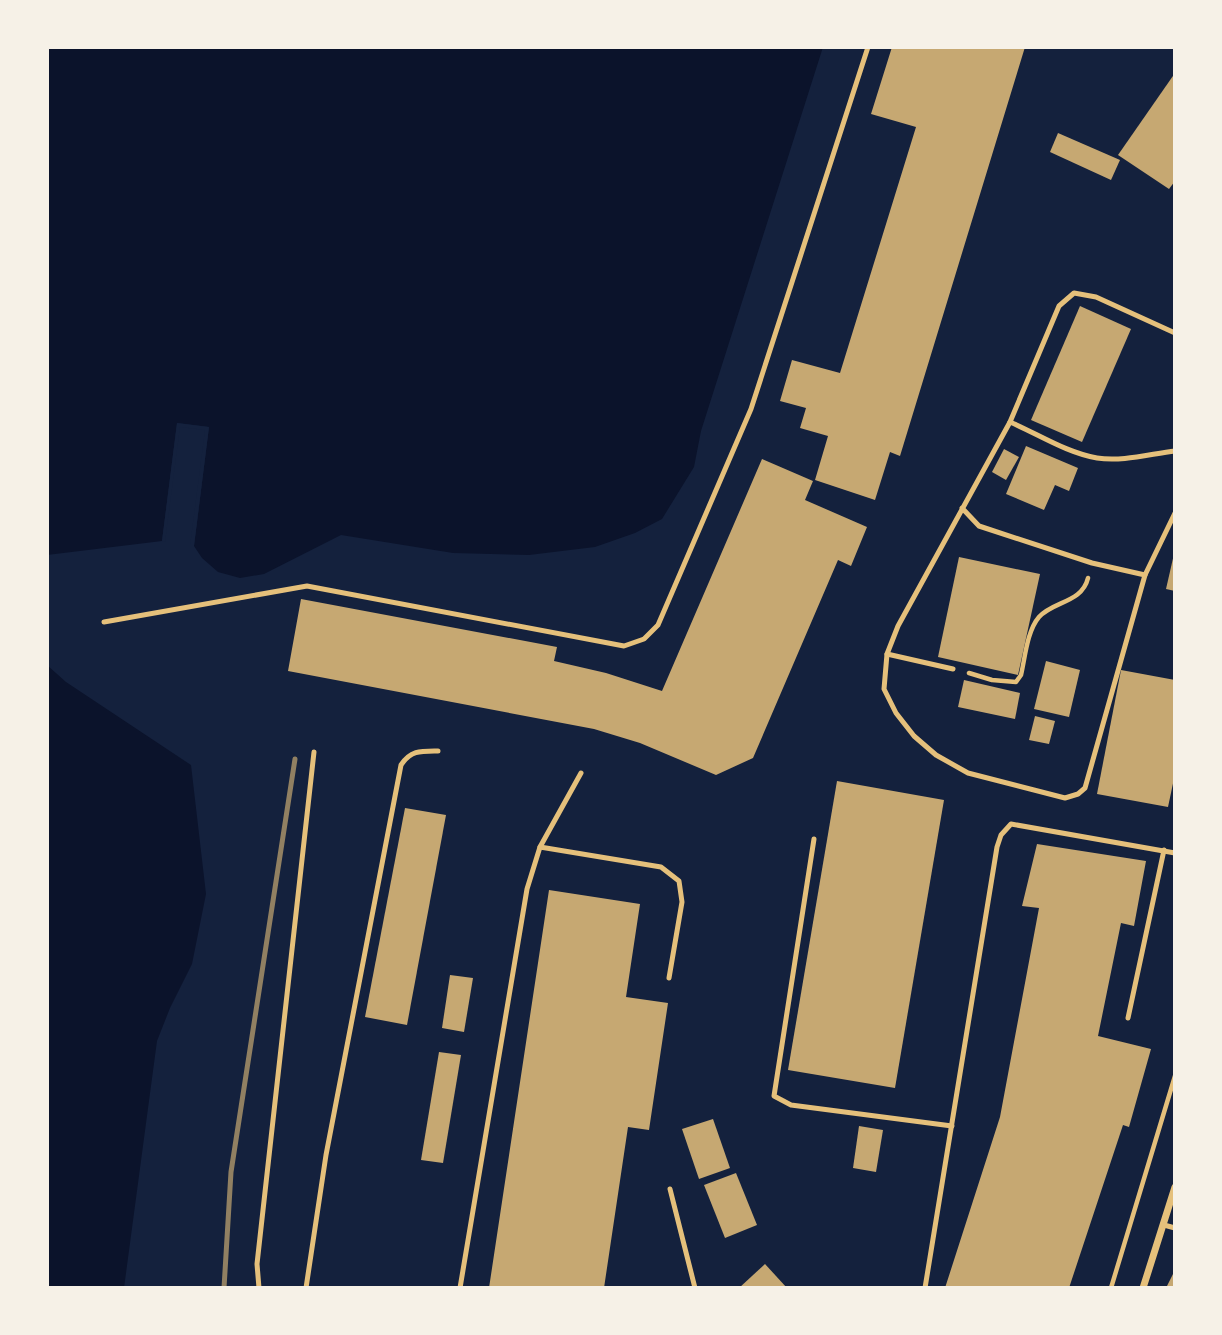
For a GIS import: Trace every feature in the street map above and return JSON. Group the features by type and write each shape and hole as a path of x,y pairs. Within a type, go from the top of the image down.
{"street":[{"path":"1143,1288 1175,1187"}],"lane":[{"path":"104,622 307,586 624,646 644,639 659,625 751,409 868,47"},
{"path":"1175,333 1096,297 1074,293 1059,306 1010,422 912,597 887,654 884,689 896,713 914,736 936,755 968,773 1065,797 1078,794 1085,788 1145,575 1175,513"},
{"path":"1010,422 1077,452 1098,458 1175,451"},
{"path":"962,508 979,526 1092,564 1145,575"},
{"path":"887,654 953,669"},
{"path":"306,1288 326,1155 401,765 407,755 419,751 438,751"},
{"path":"259,1288 257,1264 313,752"},
{"path":"460,1288 527,889 540,847 581,773"},
{"path":"925,1288 996,848 1001,835 1011,824 1175,853"},
{"path":"814,839 774,1096 791,1105 952,1126"},
{"path":"540,847 661,867 679,881 682,902 669,978"},
{"path":"1128,1018 1164,850"},
{"path":"670,1189 695,1288"},
{"path":"1164,1225 1175,1228"}],"path":[{"path":"953,669 992,680 1016,682 1021,675 1033,626 1039,616 1072,599 1086,586 1092,564"},
{"path":"1111,1288 1175,1076"}],"water":[{"path":"47,47 823,47 701,431 694,467 662,519 635,533 595,547 529,555 453,553 341,535 264,574 240,578 218,572 202,558 194,546 209,427 177,423 162,541 47,555"},
{"path":"47,665 66,682 191,765 206,894 192,964 157,1041 124,1288 47,1288"}],"pier":[{"path":"177,423 209,427 194,546 190,546 205,430 180,427 165,542 162,541"}],"building":[{"path":"892,47 1025,47 900,456 890,452 875,500 815,480 828,436 800,428 806,408 780,401 792,360 840,373 916,127 871,114"},
{"path":"1175,73 1175,181 1169,189 1118,155"},
{"path":"1058,133 1120,160 1111,180 1050,152"},
{"path":"1080,306 1131,329 1082,442 1031,420"},
{"path":"1026,446 1078,468 1069,491 1055,485 1044,510 1006,494"},
{"path":"1004,449 1019,457 1006,480 992,472"},
{"path":"762,459 813,481 805,500 867,527 851,566 838,560 753,758 716,775 640,743 594,729 288,671 301,599 557,647 554,661 606,673 662,691"},
{"path":"1175,554 1175,591 1166,589"},
{"path":"959,557 1040,574 1018,675 938,657"},
{"path":"1046,661 1080,670 1069,717 1034,709"},
{"path":"1121,670 1175,680 1175,774 1168,807 1097,794"},
{"path":"964,680 1020,693 1015,719 958,707"},
{"path":"1035,716 1055,721 1049,744 1029,740"},
{"path":"837,781 944,800 895,1088 788,1070"},
{"path":"405,808 446,815 407,1025 365,1017"},
{"path":"1037,844 1146,861 1134,926 1121,923 1098,1036 1151,1049 1129,1127 1123,1125 1069,1288 945,1288 1000,1117 1039,908 1022,906"},
{"path":"549,890 640,904 626,997 668,1003 649,1130 628,1127 604,1288 489,1288"},
{"path":"450,975 473,978 464,1032 442,1028"},
{"path":"439,1052 461,1055 443,1163 421,1160"},
{"path":"713,1119 730,1168 699,1179 682,1129"},
{"path":"859,1126 883,1130 876,1172 853,1168"},
{"path":"736,1173 757,1225 725,1238 704,1185"},
{"path":"765,1264 787,1288 739,1288"},
{"path":"1175,1270 1175,1288 1166,1288"}],"railway":[{"path":"224,1288 231,1172 295,759"}]}
